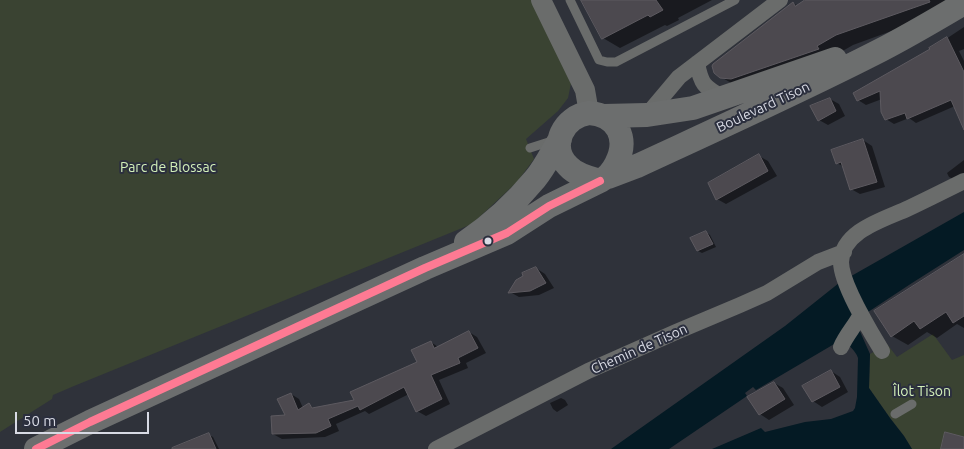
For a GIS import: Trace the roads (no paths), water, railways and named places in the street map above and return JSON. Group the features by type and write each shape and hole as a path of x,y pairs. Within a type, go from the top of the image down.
{"main road":[{"name":"Boulevard Tison","path":"425,268 507,233 548,206 820,80 915,32 964,2"},
{"name":"Boulevard Tison","path":"597,114 647,115 693,108 915,32"},
{"path":"597,114 609,119 617,128 622,138 621,154 614,168 604,179 578,174 569,168 559,150 563,129 579,115 597,114"},
{"path":"622,138 647,115"},
{"path":"36,449 90,422 425,268 475,235 515,201 540,172 560,139"}],"street":[{"path":"541,0 597,114"},
{"path":"647,115 679,77 780,0"},
{"path":"697,63 699,76 703,84 722,97"},
{"name":"Chemin de Tison","path":"436,449 588,371 767,293 818,262 844,252 848,243 868,226 964,181"},
{"path":"844,252 841,262 845,280 862,317 882,351"},
{"path":"842,344 862,317"}],"lane":[{"path":"570,0 599,60 616,62 735,0"},
{"path":"530,148 560,139"},
{"path":"894,414 912,404"}],"water":[{"path":"964,212 964,250 865,314 858,327 870,354 869,388 912,449 712,449 761,428 765,432 805,422 831,419 853,411 857,397 858,358 851,348 841,340 756,390 753,387 745,393 747,396 669,449 611,449 785,326 839,283"}],"park label":[{"name":"Parc de Blossac","path":"168,167"},
{"name":"Îlot Tison","path":"922,391"}]}
